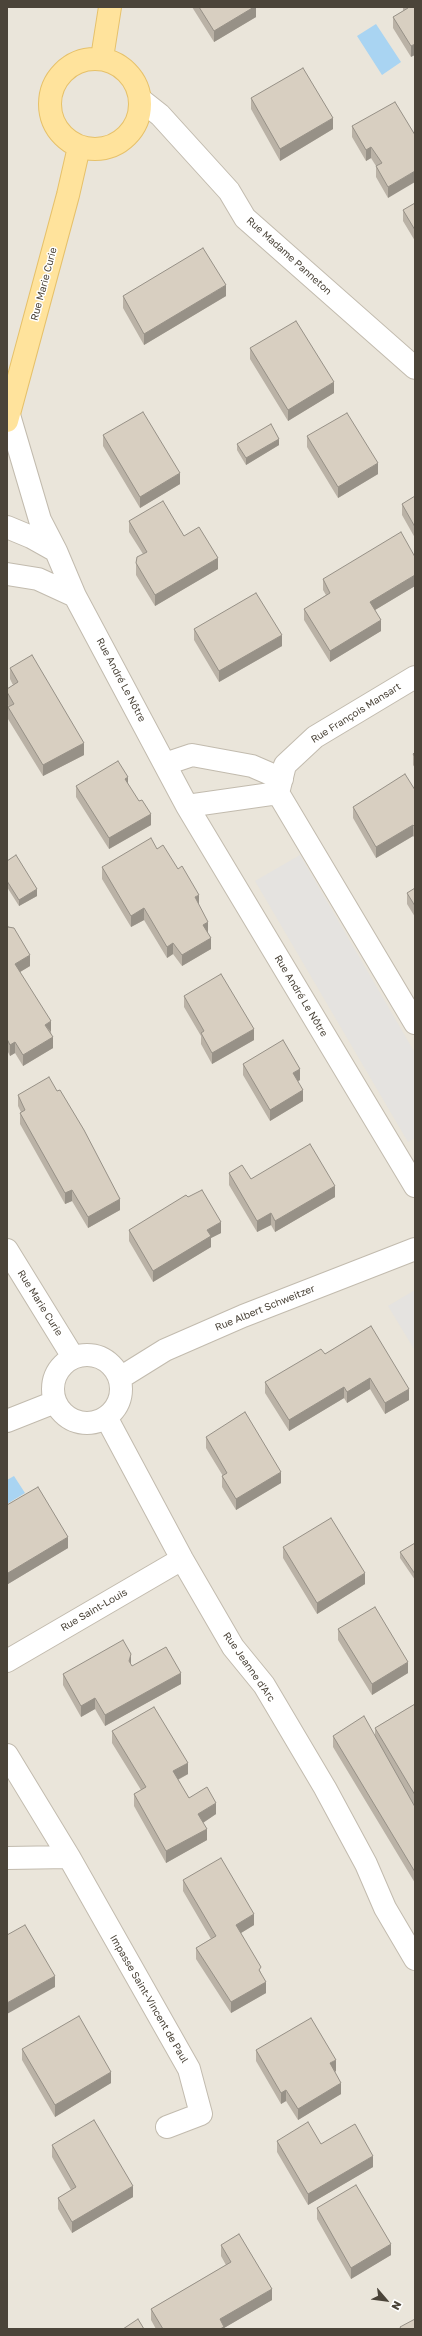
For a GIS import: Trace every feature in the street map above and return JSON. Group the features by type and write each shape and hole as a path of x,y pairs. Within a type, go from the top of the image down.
{"main road":[{"path":"102,58 110,7"},
{"path":"87,58 102,58 116,63 128,73 137,85 140,100 136,121 124,138 112,146 101,149 79,147 67,140 56,129 50,116 49,102 52,88 60,74 72,64 87,58"},
{"name":"Rue Marie Curie","path":"8,418 68,195 79,147"}],"street":[{"name":"Rue Madame Panneton","path":"140,100 160,116 229,191 245,218 415,368"},
{"name":"Rue André Le Nôtre","path":"8,418 40,520 76,596 164,764 187,806 415,1186"},
{"path":"7,527 31,537 56,551"},
{"path":"7,574 38,579 76,596"},
{"name":"Rue François Mansart","path":"280,786 285,765 315,737 415,677"},
{"path":"164,764 192,755 252,766 280,786 415,1023"},
{"path":"187,806 280,786"},
{"name":"Rue Albert Schweitzer","path":"120,1378 165,1350 242,1316 415,1249"},
{"name":"Rue Marie Curie","path":"7,1250 73,1357"},
{"path":"82,1354 101,1357 110,1363 120,1378 122,1389 120,1400 114,1410 106,1418 87,1423 77,1422 60,1410 55,1402 52,1392 53,1381 57,1371 73,1357 82,1354"},
{"path":"7,1420 55,1402"},
{"name":"Rue Jeanne d'Arc","path":"106,1418 182,1559 233,1648 264,1685 325,1788 366,1864 385,1908 415,1959"},
{"name":"Rue Saint-Louis","path":"7,1661 182,1559"},
{"name":"Impasse Saint-Vincent de Paul","path":"7,1755 69,1857 190,2069 201,2114 167,2127"},
{"path":"7,1858 69,1857"}],"shaded area":[{"path":"7,7 415,7 415,2329 7,2329"},
{"path":"300,855 415,1053 415,1138 408,1142 255,881"},
{"path":"415,1290 415,1349 414,1349 388,1306"}],"water":[{"path":"376,24 401,62 382,75 357,36"},
{"path":"14,1476 25,1493 7,1504 7,1480"}],"building":[{"path":"199,7 254,7 214,31"},
{"path":"407,7 415,7 415,44 411,46 393,17 408,8"},
{"path":"303,68 333,118 280,149 251,98"},
{"path":"395,102 415,135 415,171 388,187 376,166 382,163 371,147 366,150 352,126"},
{"path":"415,203 415,230 403,210"},
{"path":"203,248 226,285 144,334 123,296"},
{"path":"296,321 334,382 288,410 250,348"},
{"path":"143,412 180,473 140,497 103,435"},
{"path":"347,413 378,463 338,487 307,436"},
{"path":"271,424 279,439 246,458 237,444"},
{"path":"415,496 415,527 402,504"},
{"path":"163,501 184,536 199,527 218,558 155,595 136,563 137,557 147,552 129,521"},
{"path":"401,532 415,557 415,575 370,602 381,620 330,651 304,609 330,593 323,579"},
{"path":"256,593 282,635 219,671 194,629"},
{"path":"32,655 84,743 43,765 8,707 14,704 7,692 7,689 18,682 10,668"},
{"path":"118,761 128,777 125,779 139,801 142,800 151,814 109,838 76,786"},
{"path":"405,774 415,790 415,827 413,825 376,847 353,807"},
{"path":"151,838 157,849 163,845 178,869 182,866 199,895 195,897 208,922 203,925 211,938 182,955 173,943 167,947 144,908 131,916 102,867"},
{"path":"16,855 37,889 19,900 7,881 7,861"},
{"path":"415,888 415,906 407,893"},
{"path":"8,927 14,928 30,955 15,964 51,1021 45,1025 53,1037 23,1055 15,1042 10,1045 7,1039"},
{"path":"221,974 254,1029 212,1053 201,1033 204,1031 184,996"},
{"path":"283,1040 300,1069 293,1073 303,1090 270,1110 243,1064"},
{"path":"49,1077 57,1091 60,1090 84,1130 120,1199 88,1217 72,1190 65,1193 20,1113 25,1110 18,1095"},
{"path":"310,1144 335,1186 275,1221 271,1213 257,1221 229,1173 242,1165 251,1179"},
{"path":"202,1190 221,1222 207,1230 211,1236 153,1271 129,1230 186,1195 188,1197"},
{"path":"371,1326 409,1389 385,1403 370,1378 347,1392 344,1387 289,1420 265,1382 321,1349 325,1354"},
{"path":"245,1412 281,1472 236,1499 222,1476 227,1473 206,1437"},
{"path":"38,1487 68,1537 8,1573 7,1505"},
{"path":"331,1518 365,1573 317,1603 283,1547"},
{"path":"415,1543 415,1574 400,1552"},
{"path":"375,1607 408,1662 372,1684 338,1629"},
{"path":"123,1640 131,1654 129,1661 132,1666 166,1647 181,1673 105,1715 95,1698 81,1706 63,1674"},
{"path":"415,1704 415,1795 375,1728"},
{"path":"154,1707 188,1763 173,1771 189,1798 207,1787 216,1803 198,1814 207,1829 166,1851 134,1794 146,1787 112,1731"},
{"path":"364,1716 415,1807 415,1872 333,1736"},
{"path":"221,1858 254,1914 236,1925 261,1967 259,1970 266,1982 231,2002 196,1948 216,1936 183,1880"},
{"path":"25,1925 55,1976 7,2003 7,1935"},
{"path":"79,2016 111,2072 55,2105 22,2049"},
{"path":"311,2018 336,2060 330,2063 341,2083 298,2109 286,2090 281,2093 256,2050"},
{"path":"94,2120 133,2186 72,2222 58,2198 76,2187 52,2145"},
{"path":"308,2122 321,2144 355,2124 373,2156 308,2194 277,2141"},
{"path":"356,2185 391,2244 351,2268 317,2208"},
{"path":"239,2234 272,2289 220,2319 224,2327 220,2329 163,2329 151,2309 231,2262 221,2245"},
{"path":"138,2319 144,2329 123,2329"},
{"path":"415,2319 415,2329 401,2329 400,2327"}]}
